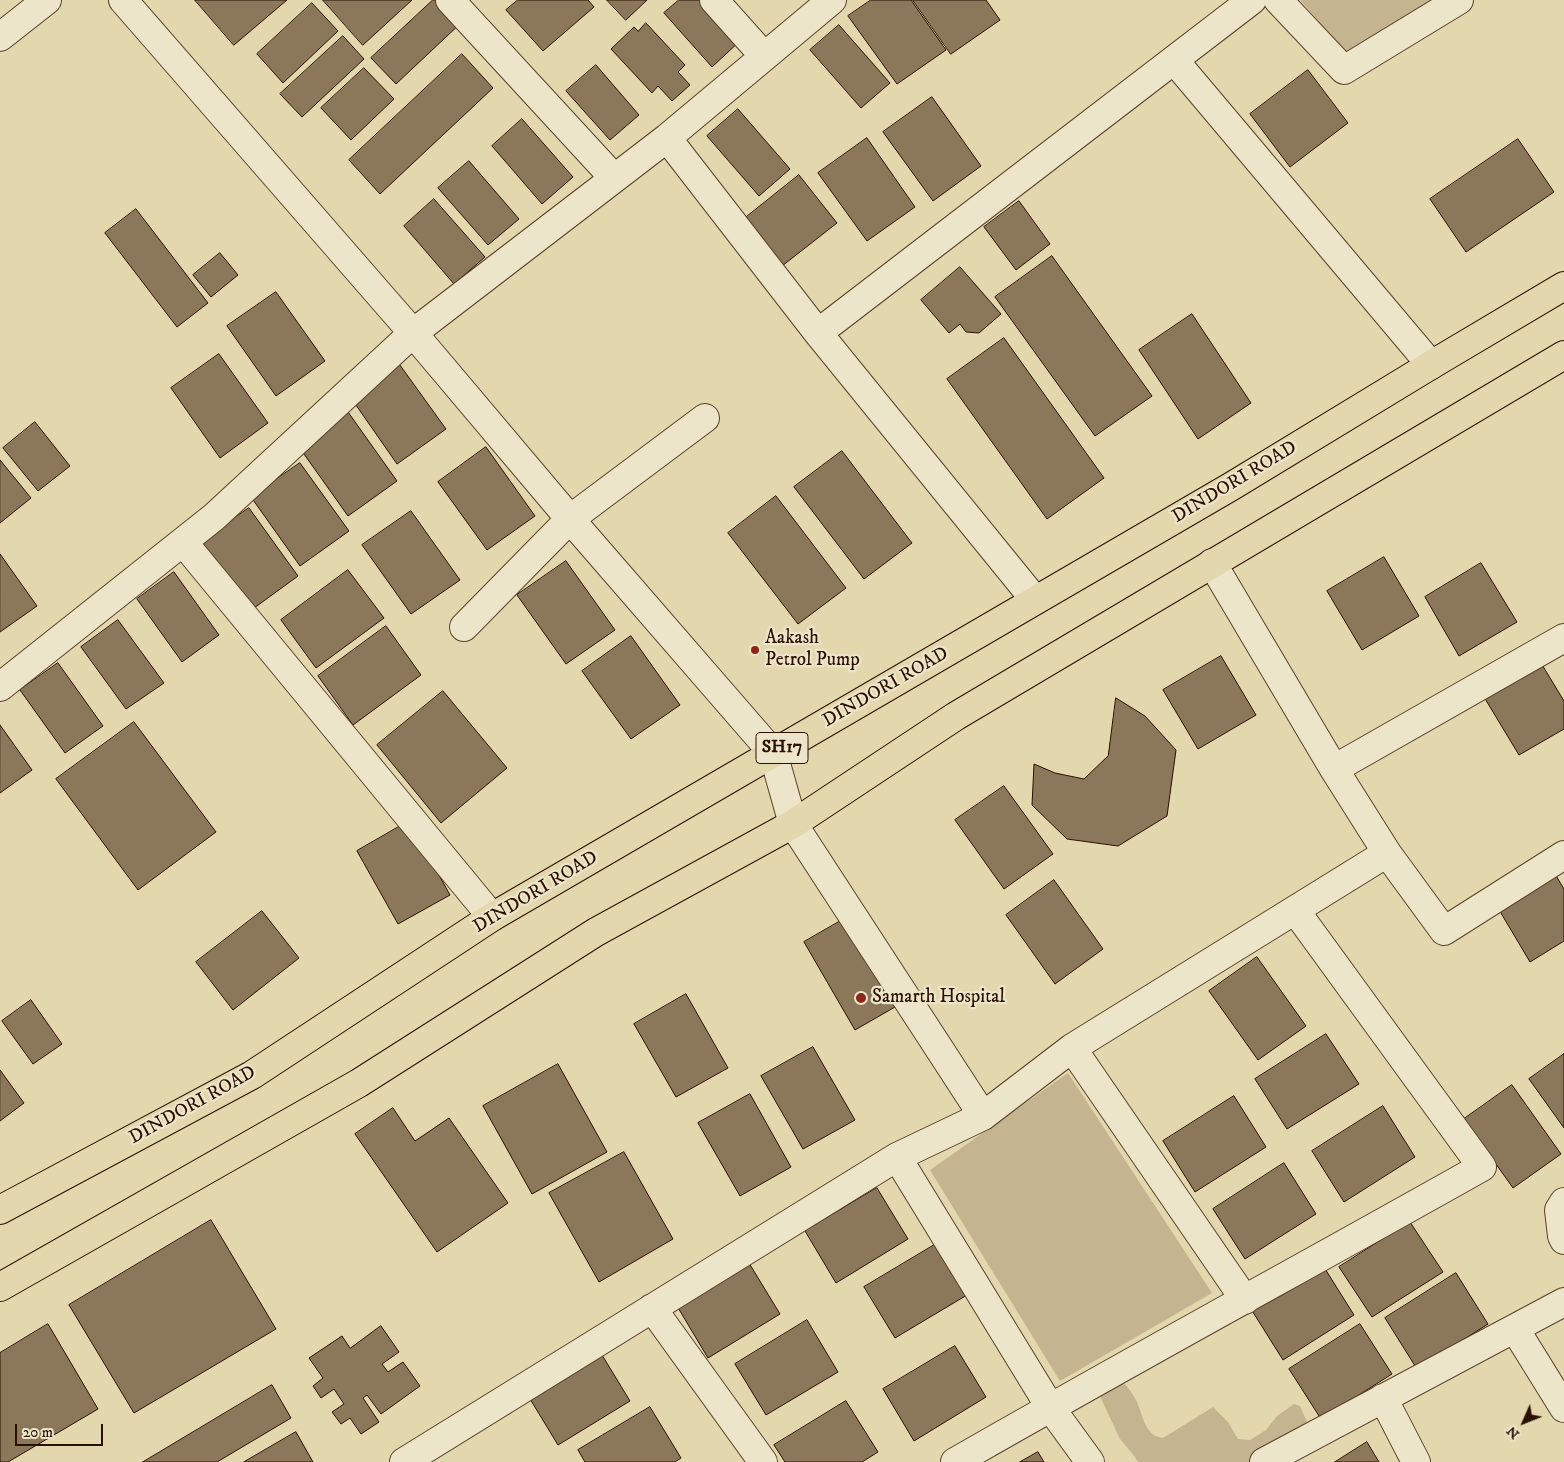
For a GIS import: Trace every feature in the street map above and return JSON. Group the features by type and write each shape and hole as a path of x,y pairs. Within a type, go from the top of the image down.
{"main road":[{"name":"DINDORI ROAD","path":"0,1210 252,1075 492,918 1232,486 1431,364 1564,286"},
{"path":"0,1287 359,1083 596,932 794,824 956,716 1564,355"}],"street":[{"path":"0,37 47,0"},
{"path":"123,0 413,333 570,520 773,754 794,824 983,1116"},
{"path":"450,0 614,178"},
{"path":"714,0 764,56"},
{"path":"0,687 214,517 413,333 667,138 832,0"},
{"path":"818,334 1252,0"},
{"path":"1278,0 1344,70 1459,0"},
{"path":"1174,60 1431,364"},
{"path":"667,138 818,334 1036,600"},
{"path":"464,627 570,520 705,418"},
{"path":"183,542 492,918"},
{"path":"1212,564 1334,769 1387,853 1444,931 1564,855"},
{"path":"1334,769 1564,638"},
{"path":"404,1462 897,1157 983,1116 1072,1048 1387,853"},
{"path":"954,1462 1482,1167 1295,910"},
{"path":"1072,1048 1245,1300"},
{"path":"897,1157 1050,1407 1090,1462"},
{"path":"1564,1202 1559,1210 1564,1240"},
{"path":"1264,1462 1564,1302"},
{"path":"652,1308 763,1462"},
{"path":"1515,1329 1564,1408"},
{"path":"1383,1398 1416,1462"}],"shaded area":[{"path":"1300,0 1442,0 1349,56"},
{"path":"1068,1073 1212,1293 1060,1381 930,1170"},
{"path":"1118,1378 1126,1385 1136,1400 1148,1429 1163,1438 1213,1407 1228,1422 1238,1439 1250,1440 1266,1430 1277,1416 1294,1404 1300,1406 1307,1422 1309,1433 1257,1462 1138,1462 1120,1439 1098,1392"}],"building":[{"path":"195,0 287,0 234,45"},
{"path":"323,0 412,0 363,45"},
{"path":"433,0 441,0 462,22 396,84 371,58"},
{"path":"518,0 588,0 594,7 543,51 506,10"},
{"path":"607,0 647,0 626,20"},
{"path":"679,0 704,0 741,40 712,67 664,13"},
{"path":"871,0 911,0 946,50 897,84 848,16"},
{"path":"913,0 986,0 1000,20 951,54"},
{"path":"312,3 338,31 283,83 257,54"},
{"path":"646,23 685,65 678,72 690,85 672,101 658,86 652,93 611,49 634,27 638,31"},
{"path":"839,25 890,83 861,108 810,50"},
{"path":"343,36 364,59 302,117 280,94"},
{"path":"462,54 493,88 380,194 349,160"},
{"path":"596,65 639,115 610,140 566,91"},
{"path":"364,68 394,99 351,140 321,108"},
{"path":"1308,70 1348,123 1290,167 1250,114"},
{"path":"932,97 981,166 933,201 883,132"},
{"path":"738,109 790,169 759,196 707,136"},
{"path":"522,119 573,177 542,204 492,146"},
{"path":"867,138 915,207 867,241 818,173"},
{"path":"1518,139 1554,192 1466,252 1430,199"},
{"path":"469,161 519,219 488,245 438,188"},
{"path":"799,175 837,223 782,266 744,219"},
{"path":"434,199 485,257 454,284 404,226"},
{"path":"1019,201 1050,244 1016,270 984,227"},
{"path":"136,209 208,303 177,327 105,233"},
{"path":"220,253 238,275 211,297 193,275"},
{"path":"1052,256 1152,396 1095,436 995,297"},
{"path":"960,267 1001,314 979,333 966,332 960,324 949,333 921,300"},
{"path":"276,292 325,361 276,396 227,326"},
{"path":"1192,314 1251,403 1198,439 1139,350"},
{"path":"1004,338 1104,478 1047,519 947,379"},
{"path":"219,354 268,423 220,458 171,388"},
{"path":"397,361 446,429 397,464 349,395"},
{"path":"348,412 397,481 348,516 299,447"},
{"path":"35,422 70,466 38,491 3,448"},
{"path":"486,447 535,516 487,550 438,482"},
{"path":"842,451 912,543 864,579 794,487"},
{"path":"0,460 31,498 0,523"},
{"path":"300,463 349,531 300,566 251,497"},
{"path":"776,496 846,588 798,624 728,533"},
{"path":"249,508 298,576 250,611 201,542"},
{"path":"411,511 460,580 411,614 362,545"},
{"path":"0,554 37,606 0,632"},
{"path":"1384,557 1419,616 1362,650 1327,591"},
{"path":"566,561 615,630 566,664 517,595"},
{"path":"1481,563 1517,622 1459,656 1425,597"},
{"path":"348,570 384,618 316,668 281,620"},
{"path":"174,572 219,635 182,662 137,599"},
{"path":"118,620 164,683 126,709 81,647"},
{"path":"386,626 421,675 353,725 318,676"},
{"path":"631,636 680,705 631,739 582,671"},
{"path":"1221,656 1256,715 1198,749 1163,690"},
{"path":"58,663 103,726 65,753 20,690"},
{"path":"1541,663 1564,701 1564,729 1519,755 1484,697"},
{"path":"443,691 507,768 441,823 377,745"},
{"path":"1116,698 1145,716 1176,750 1167,816 1118,846 1067,839 1032,805 1034,764 1055,773 1084,779 1108,756"},
{"path":"134,722 216,832 138,890 56,779"},
{"path":"0,725 32,770 0,793"},
{"path":"1004,786 1053,854 1004,889 955,820"},
{"path":"409,821 450,895 398,924 357,851"},
{"path":"1552,869 1564,889 1564,941 1530,962 1495,903"},
{"path":"1054,880 1103,949 1055,984 1006,915"},
{"path":"262,911 299,958 233,1010 196,962"},
{"path":"844,919 895,1007 855,1030 804,942"},
{"path":"1257,957 1306,1026 1258,1060 1209,991"},
{"path":"686,994 728,1068 676,1097 634,1024"},
{"path":"31,1000 62,1044 33,1064 2,1021"},
{"path":"1326,1034 1359,1084 1287,1129 1255,1079"},
{"path":"813,1047 855,1120 803,1149 761,1076"},
{"path":"1564,1054 1564,1128 1529,1079"},
{"path":"558,1064 607,1152 532,1194 483,1106"},
{"path":"0,1070 24,1103 0,1121"},
{"path":"1512,1085 1561,1154 1513,1188 1464,1119"},
{"path":"750,1094 791,1167 740,1196 698,1123"},
{"path":"1234,1096 1266,1147 1195,1192 1163,1141"},
{"path":"1383,1106 1415,1157 1344,1202 1312,1151"},
{"path":"393,1108 415,1141 449,1118 508,1203 437,1252 355,1134"},
{"path":"624,1152 673,1239 599,1282 549,1193"},
{"path":"1284,1163 1316,1214 1245,1259 1213,1209"},
{"path":"877,1188 908,1239 836,1283 805,1231"},
{"path":"211,1220 276,1329 134,1413 69,1305"},
{"path":"1410,1222 1443,1272 1372,1317 1339,1267"},
{"path":"936,1244 967,1295 895,1338 864,1287"},
{"path":"749,1263 780,1314 708,1358 677,1306"},
{"path":"1322,1264 1354,1315 1283,1360 1251,1309"},
{"path":"1456,1273 1488,1324 1417,1369 1385,1318"},
{"path":"807,1320 838,1372 766,1415 735,1364"},
{"path":"48,1324 98,1409 8,1462 0,1462 0,1353"},
{"path":"1360,1324 1392,1374 1321,1419 1289,1369"},
{"path":"381,1326 399,1352 382,1364 388,1372 403,1362 420,1386 381,1414 367,1395 363,1398 379,1422 361,1434 350,1418 341,1424 332,1412 344,1404 334,1389 321,1398 313,1386 323,1378 309,1358 342,1336 350,1348"},
{"path":"955,1346 986,1397 914,1441 883,1389"},
{"path":"599,1350 630,1401 558,1445 527,1394"},
{"path":"272,1385 291,1418 217,1462 143,1462"},
{"path":"846,1401 878,1452 862,1462 785,1462 774,1445"},
{"path":"650,1407 681,1458 675,1462 585,1462 578,1450"},
{"path":"296,1432 313,1462 244,1462"},
{"path":"1367,1442 1379,1462 1335,1462"},
{"path":"1038,1452 1044,1462 1020,1462"}],"place":[{"name":"Aakash Petrol Pump","path":"755,650"},
{"name":"Samarth Hospital","path":"861,998"}]}
